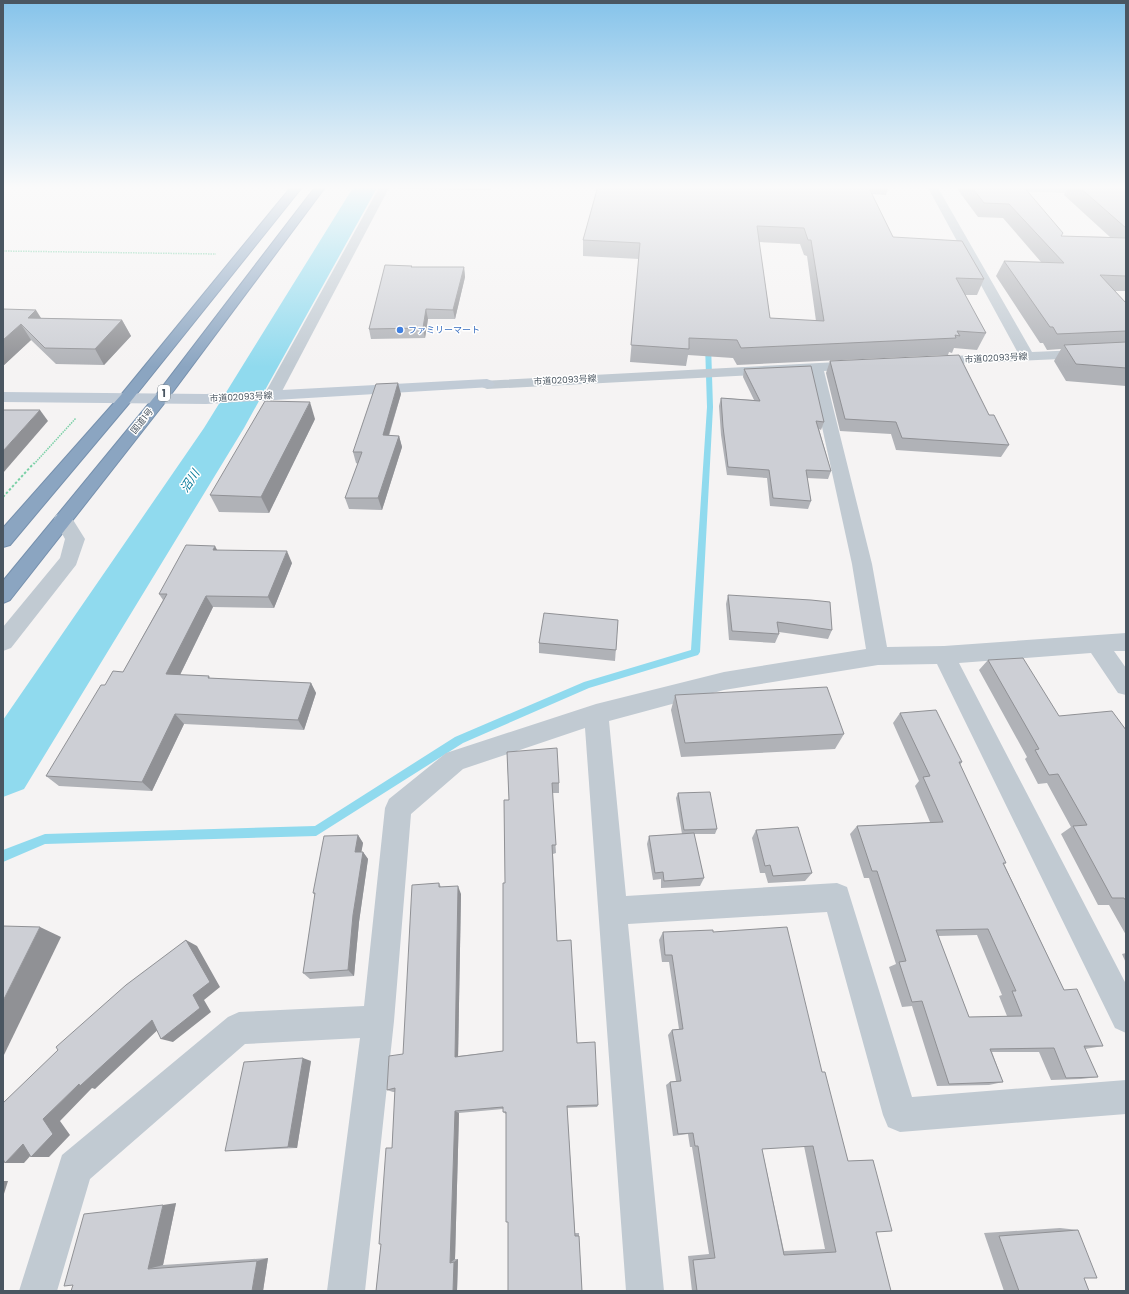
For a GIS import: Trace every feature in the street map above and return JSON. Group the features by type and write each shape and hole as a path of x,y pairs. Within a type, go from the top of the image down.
{"highway":[{"name":"1","path":"3,540 126,398 250,246"},
{"name":"国道1号","path":"3,595 161,398 275,246"}],"street":[{"path":"268,396 351,246"},
{"path":"966,246 1028,356"},
{"name":"市道02093号線","path":"920,362 1126,352"},
{"name":"市道02093号線","path":"3,397 206,399 874,364"},
{"path":"816,367 862,564 878,656"},
{"path":"3,642 69,560 75,539 64,519"},
{"path":"346,1291 378,1021 398,808 455,761 596,714 724,681 878,656 944,655 1126,642"},
{"path":"1097,645 1126,686"},
{"path":"944,655 1126,1017"},
{"path":"596,714 614,911 645,1291"},
{"path":"614,911 837,897 900,1116 1126,1097"},
{"path":"38,1291 75,1168 239,1028 378,1021"}],"path":[{"path":"3,251 244,254"},
{"path":"3,497 95,398"}],"building":[{"path":"640,246 760,246 770,318 824,321 812,246 965,246 984,279 956,278 986,333 957,331 960,336 955,335 956,338 741,348 737,340 689,338 689,349 631,345"},
{"path":"1049,246 1126,246 1126,276 1100,275 1126,303 1126,331 1057,334 1053,327 1050,327 1004,261 1064,263"},
{"path":"385,265 412,266 411,267 464,267 453,310 426,309 423,328 369,329"},
{"path":"3,309 36,310 28,318 122,320 95,349 45,348 21,324 3,340"},
{"path":"1126,342 1126,368 1076,364 1064,345"},
{"path":"959,355 989,415 994,415 1009,445 902,438 896,422 845,419 830,361"},
{"path":"811,366 824,422 816,421 831,471 806,470 811,501 773,498 769,470 728,467 721,398 760,401 744,369"},
{"path":"398,383 383,435 399,436 378,498 345,498 362,452 353,452 376,384"},
{"path":"265,401 310,402 261,497 210,495"},
{"path":"3,410 40,410 3,451"},
{"path":"186,545 215,546 213,550 287,551 268,597 206,596 166,674 209,676 208,678 311,683 298,720 175,714 142,782 46,776 101,685 105,685 113,671 123,672 167,594 159,594"},
{"path":"728,595 830,602 832,630 777,622 779,634 732,631"},
{"path":"544,613 618,620 616,650 539,643"},
{"path":"1023,658 1059,716 1112,711 1126,730 1126,901 1124,898 1112,898 1073,826 1087,825 1058,774 1049,775 1035,750 1039,749 988,660"},
{"path":"827,687 844,734 685,743 675,695"},
{"path":"936,710 962,762 959,762 1006,863 1003,863 1064,990 1077,989 1103,1046 1084,1046 1098,1077 1066,1078 1054,1048 990,1049 1003,1082 949,1084 922,1001 912,1002 899,962 906,961 877,871 872,871 857,826 943,822 923,777 930,776 900,713","holes":["988,929 1016,991 1012,991 1022,1016 969,1017 936,930"]},
{"path":"557,748 559,783 552,783 556,845 552,845 557,941 571,940 577,1043 595,1042 598,1105 567,1106 575,1236 579,1236 582,1291 508,1291 508,1222 506,1222 506,1112 503,1112 503,1107 455,1111 450,1263 454,1262 453,1291 376,1291 381,1244 379,1244 386,1148 392,1148 395,1088 387,1090 389,1056 403,1054 412,885 439,883 439,887 458,886 455,1057 503,1051 503,883 505,883 504,800 509,800 507,752"},
{"path":"710,792 717,829 684,830 678,793"},
{"path":"798,827 812,873 773,876 770,865 765,866 756,830"},
{"path":"694,833 704,878 664,881 663,872 655,873 649,836"},
{"path":"358,835 355,852 363,852 353,915 348,970 303,973 315,893 313,893 324,836"},
{"path":"3,926 40,927 3,1001"},
{"path":"787,927 822,1072 825,1072 848,1161 873,1160 892,1231 876,1232 891,1291 697,1291 693,1260 715,1258 698,1146 695,1146 693,1133 678,1134 670,1082 681,1081 672,1030 683,1029 672,955 665,955 663,932 713,930 713,932","holes":["813,1146 836,1252 784,1255 762,1149"]},
{"path":"186,940 210,982 193,995 200,1008 161,1039 152,1020 80,1086 79,1084 43,1119 53,1134 31,1157 23,1144 5,1163 3,1159 3,1103 58,1050 56,1047 126,985"},
{"path":"303,1058 288,1147 225,1151 244,1062"},
{"path":"163,1205 148,1269 257,1261 252,1291 71,1291 73,1285 64,1286 84,1214"},
{"path":"1078,1230 1097,1278 1084,1278 1089,1291 1019,1291 999,1236"}],"waterway":[{"name":"沼川","path":"3,770 224,428 331,246"},
{"path":"3,856 45,839 316,831 459,740 587,685 695,652 710,407 708,344"}],"place":[{"name":"ファミリーマート","path":"400,330"}]}
